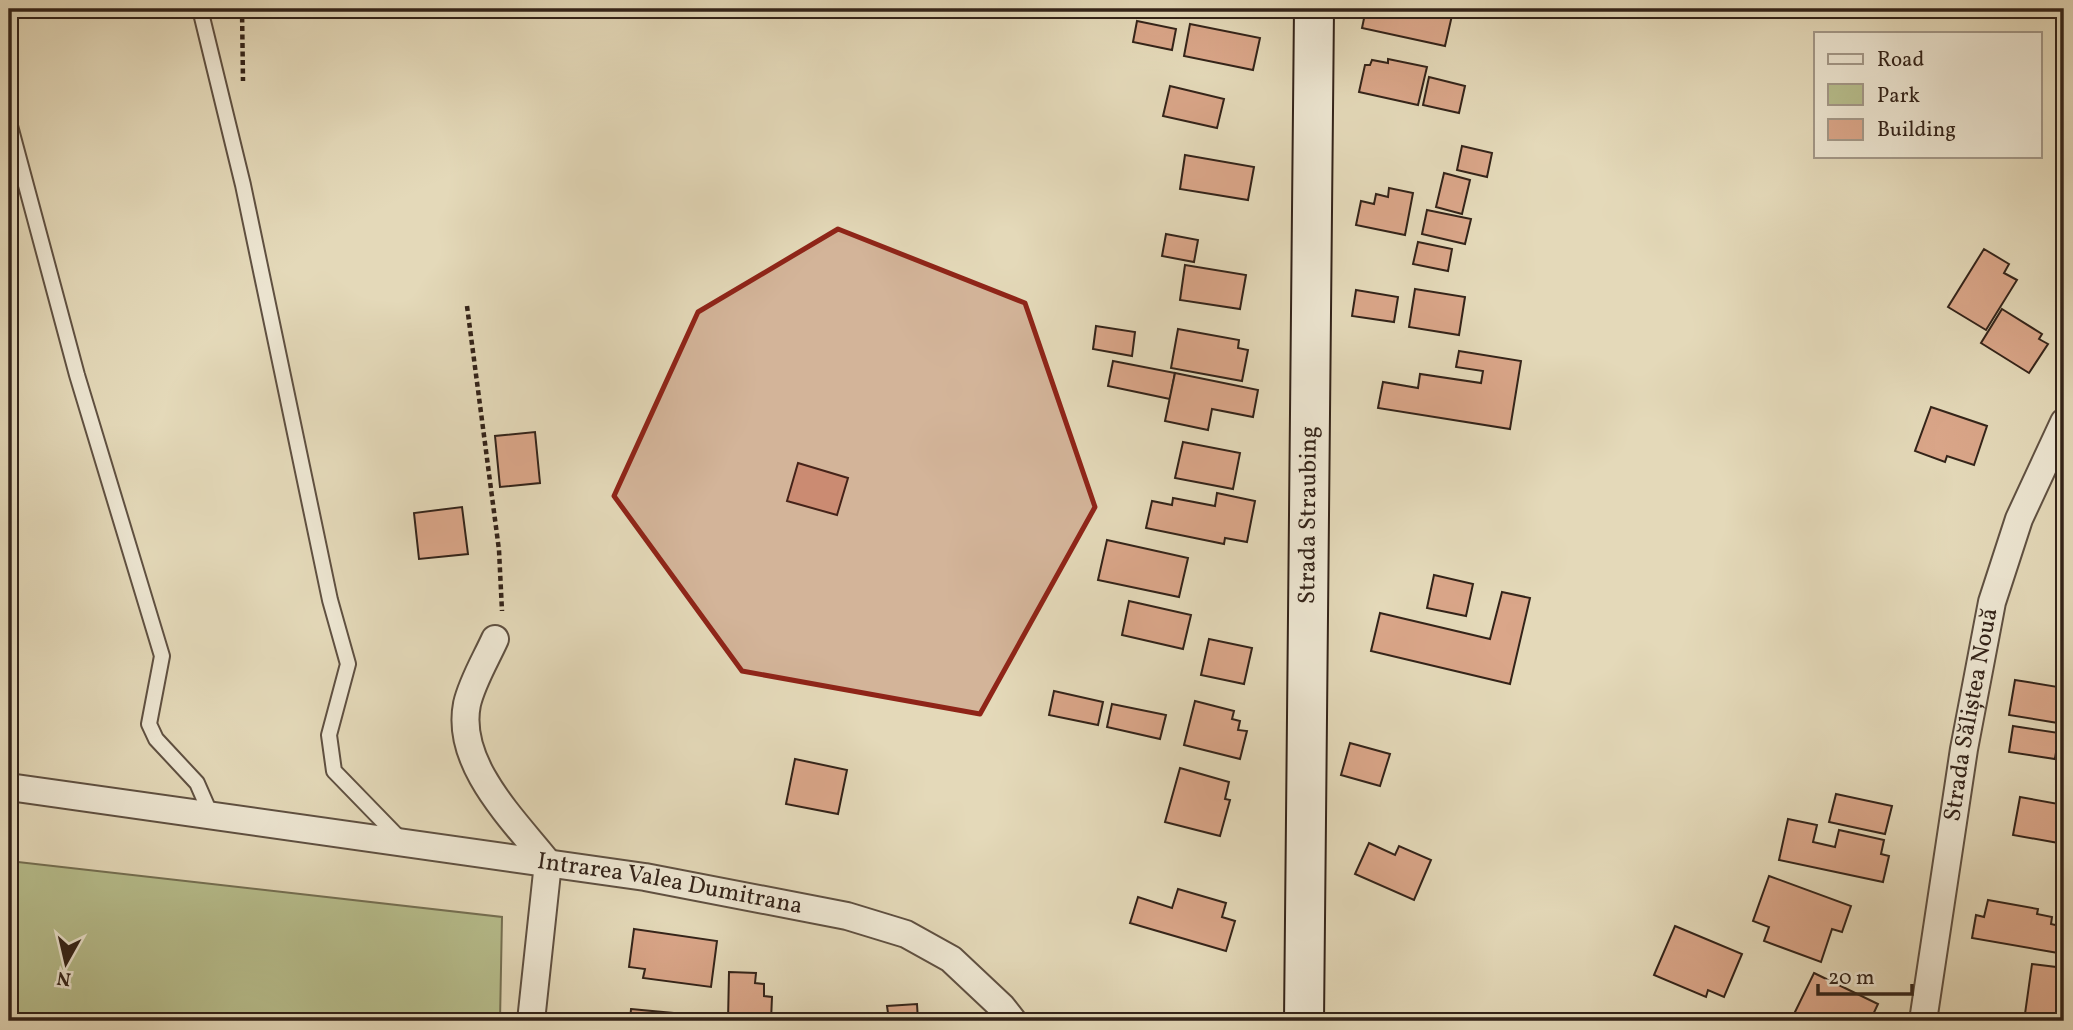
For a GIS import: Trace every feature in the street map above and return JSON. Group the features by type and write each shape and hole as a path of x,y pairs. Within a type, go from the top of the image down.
{"main road":[{"name":"Strada Straubing","path":"1304,1021 1314,9"}],"street":[{"name":"Strada Săliștea Nouă","path":"1923,1021 1964,750 1992,602 2019,519 2064,422"},
{"name":"Intrarea Valea Dumitrana","path":"495,639 468,701 467,743 485,779 548,863 794,905 846,916 906,934 951,959 1002,1007 1013,1021"},
{"path":"9,787 548,863 531,1021"}],"lane":[{"path":"200,9 243,185 330,600 348,664 329,735 334,771 402,841"},
{"path":"9,122 59,314 162,656 149,724 156,739 197,783 211,815"}],"path":[{"path":"467,306 499,550 502,611 495,639"}],"highlighted area":[{"path":"838,229 1025,303 1095,507 980,714 742,671 614,496 698,312"}],"green space":[{"path":"9,861 502,917 500,1021 9,1021"}],"building":[{"path":"1366,9 1453,11 1445,46 1362,28"},
{"path":"1137,21 1176,29 1172,50 1133,42"},
{"path":"1190,24 1260,38 1253,70 1184,56"},
{"path":"1388,59 1427,67 1418,105 1359,92 1365,65 1370,65 1372,60 1388,63"},
{"path":"1429,77 1465,86 1459,113 1423,105"},
{"path":"1170,86 1224,99 1217,128 1163,116"},
{"path":"1462,146 1492,153 1487,177 1457,170"},
{"path":"1185,155 1254,167 1248,200 1180,189"},
{"path":"1444,173 1470,180 1462,214 1436,207"},
{"path":"1389,188 1413,193 1405,235 1356,225 1361,201 1374,204 1376,194 1388,197"},
{"path":"1427,210 1471,219 1465,244 1422,234"},
{"path":"1166,234 1198,240 1194,262 1162,256"},
{"path":"1418,242 1452,249 1448,271 1413,264"},
{"path":"1984,249 2009,264 2004,273 2017,280 1986,330 1948,307"},
{"path":"1185,265 1246,275 1240,309 1180,300"},
{"path":"1415,289 1465,297 1459,335 1409,327"},
{"path":"1356,290 1398,297 1394,322 1352,316"},
{"path":"2002,309 2042,334 2039,339 2048,344 2029,373 1981,343"},
{"path":"1096,326 1135,332 1132,356 1093,349"},
{"path":"1178,329 1239,340 1238,348 1248,350 1242,381 1171,368"},
{"path":"1459,351 1521,361 1510,429 1378,408 1383,382 1418,388 1420,374 1481,383 1483,371 1456,367"},
{"path":"1113,361 1175,373 1170,399 1108,386"},
{"path":"1175,373 1258,390 1253,417 1212,409 1208,430 1165,421"},
{"path":"1931,407 1987,426 1974,465 1947,456 1945,462 1915,451"},
{"path":"535,432 540,483 500,487 495,436"},
{"path":"1183,442 1240,453 1233,489 1175,478"},
{"path":"798,463 848,478 837,515 787,501"},
{"path":"1217,493 1255,501 1247,542 1225,538 1224,544 1146,528 1152,501 1172,505 1173,498 1215,506"},
{"path":"462,507 468,554 419,559 414,513"},
{"path":"1107,540 1188,558 1179,597 1098,580"},
{"path":"2064,545 2064,580 2057,579"},
{"path":"1434,575 1473,584 1466,616 1427,608"},
{"path":"1502,592 1530,598 1510,684 1371,651 1380,613 1490,639"},
{"path":"1129,601 1191,615 1183,649 1122,635"},
{"path":"1209,639 1252,648 1244,684 1201,675"},
{"path":"2015,680 2064,688 2064,724 2009,715"},
{"path":"1054,691 1103,702 1098,725 1049,715"},
{"path":"1195,701 1234,711 1232,719 1240,721 1238,730 1247,731 1240,759 1184,745"},
{"path":"1112,704 1166,715 1160,739 1107,727"},
{"path":"2013,726 2059,733 2055,759 2009,752"},
{"path":"1350,743 1390,754 1380,786 1341,775"},
{"path":"795,759 847,770 838,814 786,804"},
{"path":"1180,768 1229,782 1225,799 1230,800 1220,836 1165,822"},
{"path":"1836,794 1892,806 1885,834 1829,822"},
{"path":"2020,797 2064,805 2064,844 2013,835"},
{"path":"1788,819 1817,825 1813,842 1835,847 1839,830 1884,840 1881,854 1889,856 1883,882 1779,860"},
{"path":"1369,843 1395,855 1399,846 1431,860 1414,900 1355,874"},
{"path":"1769,876 1851,906 1842,932 1832,929 1821,962 1764,941 1769,927 1753,921"},
{"path":"1178,889 1226,903 1222,917 1235,921 1226,951 1130,923 1138,897 1172,908"},
{"path":"1988,900 2038,909 2037,914 2052,917 2051,924 2064,927 2064,954 1972,938 1976,915 1984,917"},
{"path":"1675,926 1742,954 1724,997 1708,990 1706,997 1654,975"},
{"path":"634,929 717,941 711,987 643,978 645,969 629,967"},
{"path":"2032,964 2064,968 2064,1021 2024,1021"},
{"path":"729,972 756,973 755,983 764,984 764,996 772,997 771,1021 728,1021"},
{"path":"1814,973 1878,1004 1870,1021 1810,1021 1794,1014"},
{"path":"917,1004 918,1021 867,1021 866,1015 888,1013 887,1006"},
{"path":"631,1009 673,1013 673,1021 630,1021"}]}
